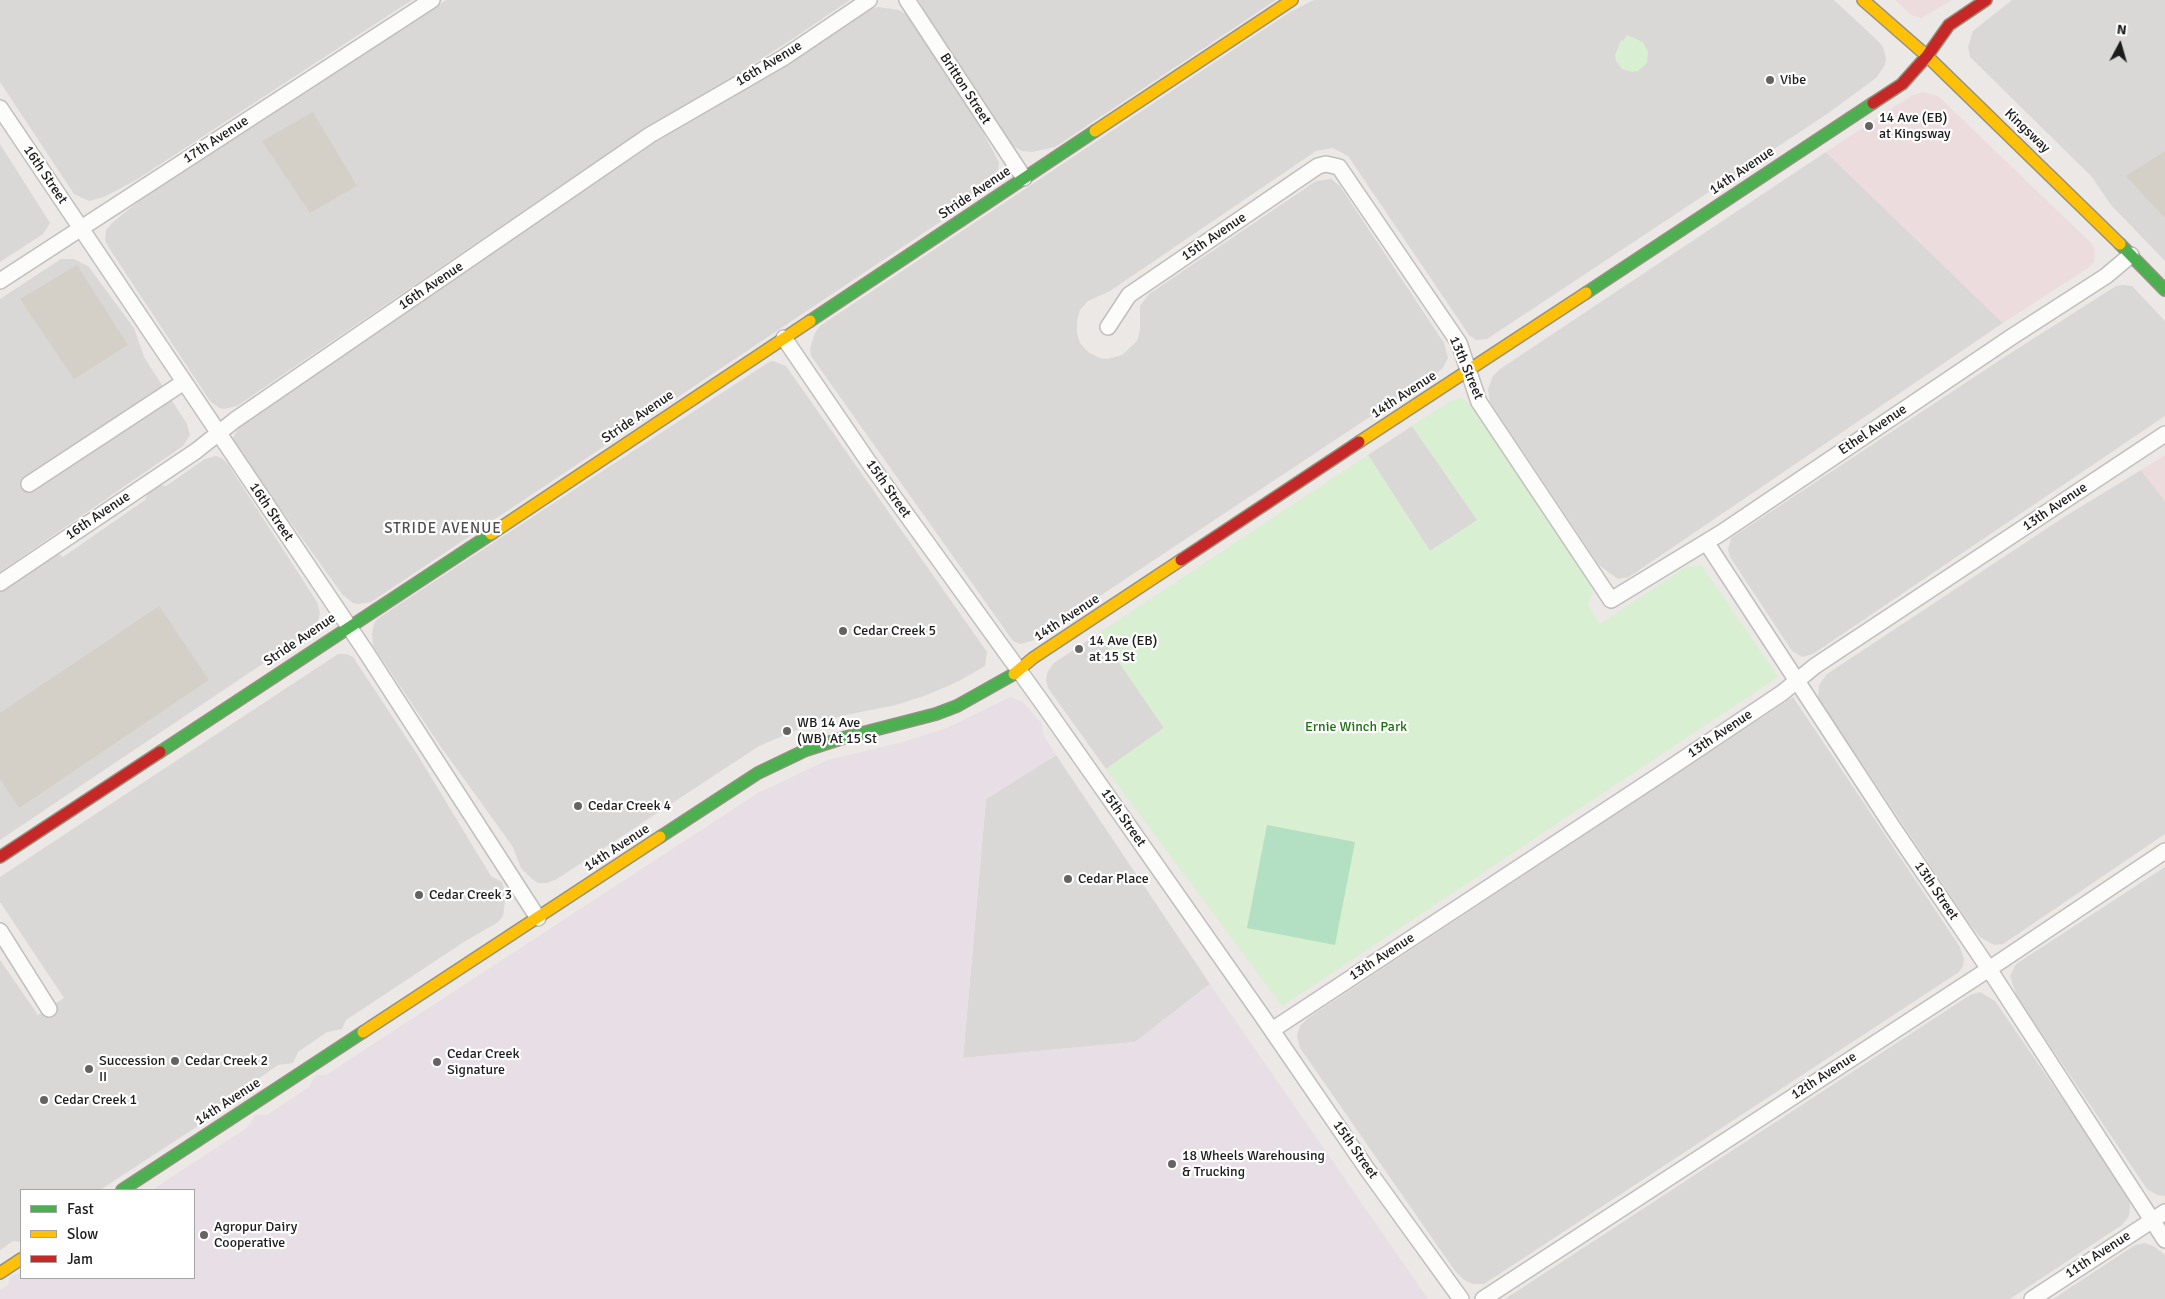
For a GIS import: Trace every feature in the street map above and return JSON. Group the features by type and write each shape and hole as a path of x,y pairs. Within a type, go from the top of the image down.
{"street":[{"name":"17th Avenue","path":"0,281 432,0"},
{"name":"16th Avenue","path":"0,583 196,451 243,414 650,135 782,58 868,0"},
{"name":"Britton Street","path":"907,0 1024,178"},
{"name":"Stride Avenue","path":"0,857 478,542 1292,0"},
{"name":"Kingsway","path":"1863,0 1927,56 2131,254 2165,290"},
{"name":"14th Avenue","path":"124,1189 758,773 806,750 843,738 936,714 957,706 1018,672 1033,658 1902,84 1927,56 1949,24 1986,0"},
{"name":"16th Street","path":"0,108 348,626 538,918"},
{"name":"13th Street","path":"1333,165 1344,172 1459,343 1480,402 1611,600"},
{"name":"15th Avenue","path":"1108,327 1129,295 1318,166 1333,165"},
{"name":"Ethel Avenue","path":"1611,600 1706,542 2013,336 2106,276 2131,254"},
{"name":"15th Street","path":"784,338 870,464 1272,1030 1367,1169 1462,1299"},
{"path":"29,484 184,382"},
{"name":"13th Avenue","path":"1272,1030 1669,769 1782,693 1797,679 2165,434"},
{"name":"13th Street","path":"1706,542 1892,826 2159,1216 2165,1240"},
{"name":"12th Avenue","path":"1483,1299 1989,969 2165,851"},
{"path":"0,931 49,1009"},
{"name":"11th Avenue","path":"2032,1299 2159,1216"},
{"path":"0,1273 20,1260"}],"shaded area":[{"path":"0,0 412,0 136,180 104,197 89,201 74,194 0,82"},
{"path":"446,0 850,0 717,87 645,128 237,406 224,409 219,408 210,401 109,248 105,240 106,230 140,200"},
{"path":"918,0 1276,0 1055,147 1032,152 1022,151 1011,145 983,105"},
{"path":"1314,0 1834,0 1877,40 1883,47 1886,58 1885,65 1876,78 1827,114 1487,339 1476,340 1469,335 1348,156 1333,148 1316,151 1110,291 1088,301 1080,310 1077,320 1077,333 1080,343 1088,352 1100,358 1107,359 1122,355 1137,341 1140,330 1140,306 1149,294 1316,181 1331,179 1340,186 1444,343 1448,358 1442,369 1032,641 1020,644 1013,641 811,356 810,348 815,333 820,326 1290,12"},
{"path":"1895,0 1952,0 1921,18 1911,15"},
{"path":"2012,0 2165,0 2165,261 2111,205 2092,177 1970,57 1968,47 1973,31"},
{"path":"878,7 899,10 907,15 975,118 999,162 998,173 991,188 371,602 353,603 342,594 235,445 233,438 237,430 248,420 656,142 784,67 866,10"},
{"path":"1923,92 1938,96 2091,243 2095,250 2094,262 2088,268 2003,323 1826,152 1911,96"},
{"path":"313,112 357,186 310,213 262,141"},
{"path":"0,144 50,223 43,234 0,262"},
{"path":"2165,151 2165,218 2126,176"},
{"path":"1826,152 2003,323 1629,577 1618,579 1599,565 1490,402 1488,389 1493,376 1500,369"},
{"path":"61,259 74,259 88,266 134,328 144,357 187,424 190,435 183,446 0,572 0,299"},
{"path":"77,265 128,345 74,379 20,299"},
{"path":"2116,286 2132,286 2165,321 2165,416 1813,654 1802,657 1792,651 1730,557 1728,550 1731,538 2003,358"},
{"path":"773,361 786,366 987,652 985,666 959,681 927,695 896,705 841,716 799,729 759,746 557,879 547,883 538,883 521,868 513,847 441,747 373,646 372,634 374,624 377,619"},
{"path":"1412,426 1478,520 1430,551 1368,455"},
{"path":"2165,455 2165,501 2141,470"},
{"path":"216,456 222,458 228,464 317,602 320,613 316,628 0,840 0,592 57,553 63,557 145,500 148,492 158,485 166,486 205,459"},
{"path":"2141,470 2165,501 2165,834 2003,944 1994,945 1980,937 1969,923 1818,698 1819,685 1827,674 2064,517"},
{"path":"159,606 209,680 19,808 0,779 0,713"},
{"path":"1099,633 1164,728 1106,769 1048,688 1046,680 1048,671 1054,663"},
{"path":"338,654 346,654 353,657 417,754 491,876 502,882 506,895 503,916 497,923 467,940 346,1020 342,1029 327,1032 298,1052 293,1063 278,1065 251,1084 246,1094 231,1096 203,1116 198,1126 102,1189 20,1189 20,1242 13,1241 0,1250 0,960 38,1015 64,998 0,902 0,877"},
{"path":"1010,697 1023,702 1042,724 1043,734 1056,755 986,799 963,1058 1135,1042 1210,984 1428,1299 0,1299 0,1290 8,1285 10,1278 16,1274 20,1274 20,1279 195,1279 195,1189 154,1189 248,1127 255,1115 267,1115 309,1087 316,1075 326,1075 758,793 828,760 903,742 947,728"},
{"path":"1793,697 1960,947 1964,959 1963,966 1959,972 1484,1284 1473,1284 1464,1280 1455,1271 1300,1048 1297,1035 1300,1026 1308,1018"},
{"path":"1056,755 1210,984 1135,1042 963,1058 986,799"},
{"path":"2165,867 2165,1196 2157,1195 2147,1189 2017,997 2010,976 2016,964"},
{"path":"1980,992 1995,1001 2125,1190 2130,1205 2129,1216 2122,1225 2010,1299 1505,1299 1970,995"},
{"path":"2145,1243 2155,1247 2165,1255 2165,1299 2053,1299 2135,1245"}],"green space":[{"path":"1627,35 1643,42 1648,52 1647,63 1638,71 1632,72 1622,69 1616,61 1615,55 1621,40 1623,41"},
{"name":"Ernie Winch Park","path":"1461,398 1469,403 1590,584 1592,594 1587,604 1600,624 1686,567 1702,566 1778,677 1282,1006 1106,769 1164,728 1099,633 1368,455 1430,551 1477,520 1412,426 1450,401"},
{"path":"1267,825 1355,842 1335,945 1247,928"}],"traffic: fast":[{"path":"1586,293 1873,103"},
{"path":"810,321 1095,131"},
{"path":"2120,244 2165,290"},
{"path":"160,752 491,534"},
{"path":"660,837 758,773 806,750 843,738 936,714 957,706 1014,674"},
{"path":"124,1189 363,1032"}],"traffic: slow":[{"path":"1095,131 1292,0"},
{"path":"1863,0 1927,56 2120,244"},
{"path":"1359,442 1586,293"},
{"path":"491,534 810,321"},
{"path":"1014,674 1033,658 1181,560"},
{"path":"363,1032 660,837"},
{"path":"0,1273 20,1260"}],"traffic: jam":[{"path":"1873,103 1902,84 1927,56 1949,25 1986,0"},
{"path":"1181,560 1359,442"},
{"path":"0,857 160,752"}],"place":[{"name":"Vibe","path":"1770,80"},
{"name":"14 Ave (EB) at Kingsway","path":"1869,126"},
{"name":"Cedar Creek 5","path":"843,631"},
{"name":"14 Ave (EB) at 15 St","path":"1079,649"},
{"name":"WB 14 Ave (WB) At 15 St","path":"787,731"},
{"name":"Cedar Creek 4","path":"578,806"},
{"name":"Cedar Place","path":"1068,879"},
{"name":"Cedar Creek 3","path":"419,895"},
{"name":"Cedar Creek 2","path":"175,1061"},
{"name":"Cedar Creek Signature","path":"437,1062"},
{"name":"Succession II","path":"89,1069"},
{"name":"Cedar Creek 1","path":"44,1100"},
{"name":"18 Wheels Warehousing & Trucking","path":"1172,1164"},
{"name":"Agropur Dairy Cooperative","path":"204,1235"}],"district":[{"name":"STRIDE AVENUE","path":"443,529"}]}
